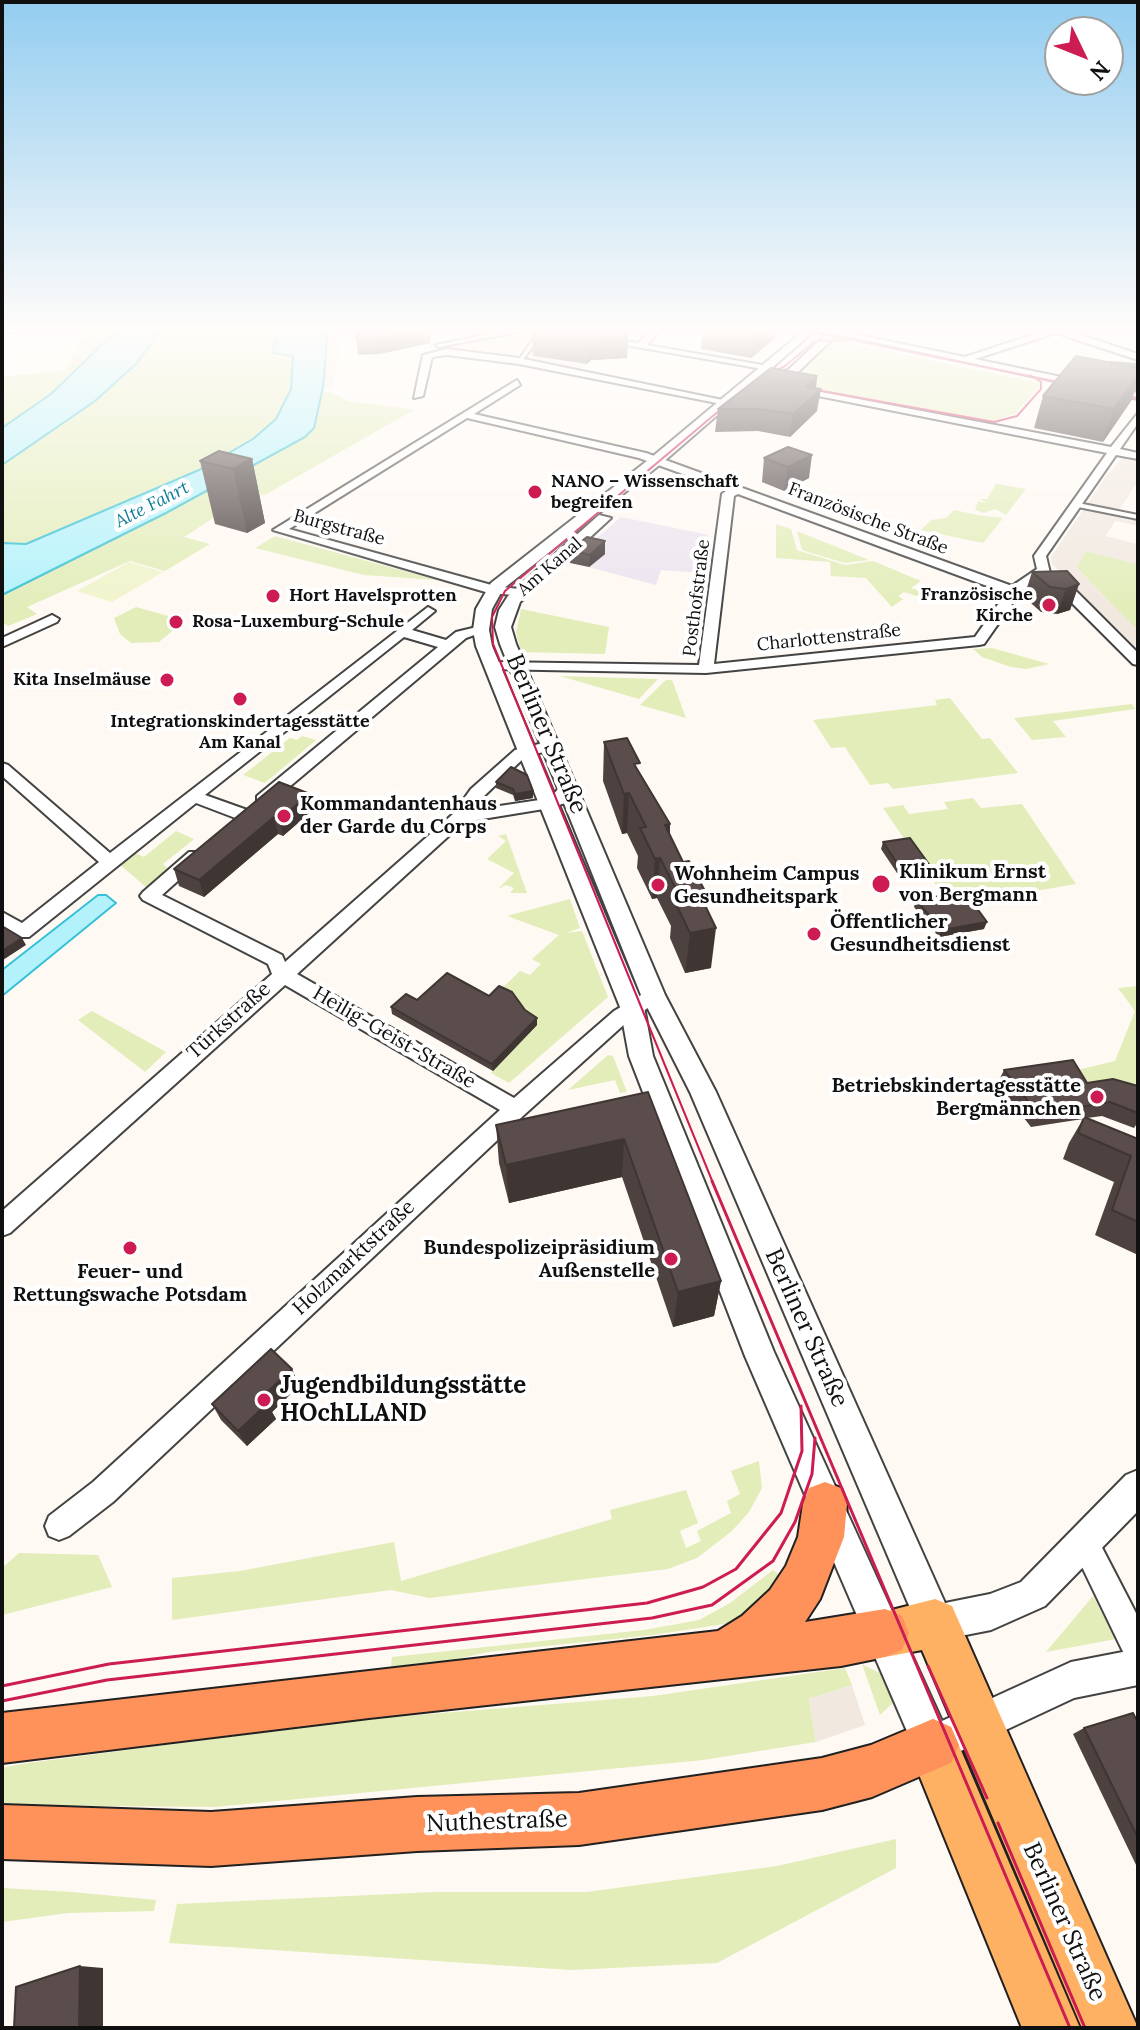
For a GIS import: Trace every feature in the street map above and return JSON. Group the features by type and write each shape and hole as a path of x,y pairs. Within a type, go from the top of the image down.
{"highway":[{"path":"724,1656 787,1607 803,1582 821,1537 825,1504"},
{"path":"2,1738 384,1692 724,1656 885,1633"},
{"name":"Nuthestraße","path":"2,1832 211,1839 417,1824 579,1819 822,1784 872,1771 955,1733"}],"main road":[{"path":"885,1633 935,1623"},
{"name":"Berliner Straße","path":"935,1623 955,1733 1051,2028"},
{"name":"Berliner Straße","path":"955,1733 1111,2028"}],"street":[{"name":"Burgstraße","path":"454,422 279,530 494,590 521,593"},
{"name":"Französische Straße","path":"493,422 663,462 1014,591"},
{"name":"Am Kanal","path":"503,627 507,610 521,593 709,422"},
{"path":"965,422 1138,456"},
{"path":"1134,422 1040,556 1044,573 1055,578 1138,661"},
{"name":"Am Kanal","path":"481,630 484,609 494,590 547,543 663,462"},
{"name":"Posthofstraße","path":"706,669 728,494 737,490"},
{"path":"1076,504 1138,517"},
{"name":"Charlottenstraße","path":"493,666 515,663 706,669 979,641 1014,591 1031,575 1044,573"},
{"path":"2,918 22,932 428,611"},
{"path":"2,643 52,619"},
{"path":"194,797 238,820 461,635 503,627"},
{"name":"Berliner Straße","path":"503,627 515,663 569,786 642,1001 641,1056 760,1356 885,1633 955,1733"},
{"name":"Berliner Straße","path":"481,630 550,803 642,1001 703,1092 935,1623"},
{"path":"402,632 448,645"},
{"path":"528,749 551,746"},
{"name":"Türkstraße","path":"2,1226 459,818 477,793 528,749"},
{"path":"3,771 109,862"},
{"path":"459,818 550,803 559,799 569,786"},
{"name":"Heilig-Geist-Straße","path":"204,849 149,896 275,960 282,974 516,1109"},
{"name":"Holzmarktstraße","path":"59,1526 103,1492 516,1109 642,1001"},
{"path":"935,1623 991,1612 1033,1594 1138,1487"},
{"path":"1085,1544 1138,1649"},
{"path":"955,1733 1071,1680 1138,1667"}],"shaded area":[{"path":"1121,459 1138,459 1138,486 1119,510 1138,515 1138,526 1115,521 1106,536 1138,544 1138,564 1086,551 1076,567 1138,631 1138,649 1052,564 1051,557 1104,479"},
{"path":"621,517 709,535 703,573 661,570 656,585 569,562"},
{"path":"852,1685 865,1725 816,1742 809,1699"}],"green space":[{"path":"64,422 273,422 253,439 199,470 26,544 2,543 2,465"},
{"path":"315,422 393,422 265,495 240,494 224,511 184,537 210,544 165,571 130,561 27,607 37,614 8,626 2,622 2,595 166,513 305,437"},
{"path":"992,483 1026,489 1006,515 995,509 984,513 975,510 978,501 986,503 980,499 987,499 996,484"},
{"path":"954,510 1003,518 983,543 921,530 931,520 946,518"},
{"path":"776,524 791,529 797,550 845,565 873,561 921,581 911,588 922,592 917,596 904,592 898,596 903,599 892,607 866,578 831,576 830,562 776,558"},
{"path":"797,531 869,560 845,563 802,550"},
{"path":"275,536 437,580 364,575 255,548"},
{"path":"1086,551 1138,564 1138,631 1076,567"},
{"path":"129,562 163,572 112,602 77,591"},
{"path":"136,607 179,619 182,623 159,642 131,643 120,634 114,618"},
{"path":"521,609 609,627 605,654 521,652 516,632"},
{"path":"992,648 1049,664 1026,669 1011,667 982,657 973,649"},
{"path":"560,676 658,679 639,699"},
{"path":"666,680 672,680 686,718 640,705"},
{"path":"950,698 982,739 990,738 1018,773 893,789 888,783 870,785 845,747 831,748 813,720 937,705 935,700"},
{"path":"1132,704 1135,709 1053,721 1066,737 1032,740 1014,718"},
{"path":"302,736 316,740 265,783 243,775 290,738 297,740"},
{"path":"973,798 981,808 1022,804 1076,884 989,899 986,894 947,901 883,808 903,805 909,814 948,809 944,802"},
{"path":"176,831 194,839 163,864 168,869 147,888 118,863 135,853 144,857"},
{"path":"506,834 527,893 510,893 514,888 506,885 498,889 514,873 487,859 506,841 498,836"},
{"path":"570,899 580,928 566,933 582,931 608,997 509,1083 491,1073 537,1025 498,992 520,971 530,975 541,964 532,959 559,935 507,916"},
{"path":"1138,986 1138,1102 1070,1082 1065,1073 1115,1061 1135,1011 1118,988"},
{"path":"92,1011 166,1052 145,1072 78,1020"},
{"path":"608,1055 613,1056 627,1092 620,1093 615,1080 568,1090"},
{"path":"759,1461 762,1488 749,1512 732,1531 697,1558 668,1569 429,1598 391,1590 172,1620 172,1578 240,1571 394,1542 401,1581 612,1519 610,1510 686,1490 698,1523 680,1531 686,1548 701,1541 697,1531 731,1513 727,1501 740,1494 731,1471"},
{"path":"19,1553 98,1555 112,1587 2,1615 2,1568"},
{"path":"773,1570 790,1582 748,1617 731,1623 653,1635 488,1652 390,1674 392,1657 644,1630 699,1620 730,1603"},
{"path":"1093,1596 1116,1639 1046,1652"},
{"path":"862,1664 891,1679 896,1700 880,1715"},
{"path":"845,1668 852,1685 809,1699 816,1742 703,1760 215,1807 2,1805 2,1768 21,1764 355,1720 653,1696"},
{"path":"896,1839 896,1868 717,1963 571,1970 169,1943 177,1904 435,1892 587,1892 777,1866"},
{"path":"2,1888 156,1900 154,1911 68,1913 2,1922"}],"water":[{"path":"11,422 65,422 2,465 2,428"},
{"name":"Alte Fahrt","path":"273,422 315,422 305,437 166,513 2,595 2,543 26,544 199,470 253,439"},
{"path":"98,895 106,895 116,903 2,996 2,970"}],"building":[{"path":"788,447 812,455 788,467 764,458"},
{"path":"219,451 252,459 233,469 200,461"},
{"path":"587,537 605,541 590,555 570,550"},
{"path":"1067,571 1079,584 1066,589 1050,587 1032,572"},
{"path":"627,738 640,763 634,764 670,824 665,825 683,862 689,861 706,893 700,895 716,928 690,933 673,898 680,897 660,858 655,859 640,828 646,827 629,793 624,794 604,742"},
{"path":"511,767 527,775 533,791 515,794 513,789 496,782"},
{"path":"279,782 310,794 279,819 274,817 199,880 174,869"},
{"path":"910,838 931,867 903,872 883,842"},
{"path":"965,892 987,922 942,930 916,900"},
{"path":"2,926 22,938 2,951"},
{"path":"447,973 489,996 499,986 512,992 525,1010 537,1018 492,1064 391,1007 406,994 417,1000"},
{"path":"1073,1060 1087,1083 1113,1079 1138,1086 1138,1113 1110,1102 1038,1114 1004,1070"},
{"path":"648,1092 721,1281 678,1292 624,1139 506,1165 496,1125"},
{"path":"1084,1117 1138,1139 1138,1222 1112,1210 1131,1156 1078,1133"},
{"path":"271,1349 292,1369 262,1397 268,1403 238,1431 212,1404"},
{"path":"1133,1713 1138,1723 1138,1838 1084,1728"},
{"path":"80,1966 79,2028 14,2028 16,1987"}],"tram line":[{"path":"706,422 505,591 492,617 493,644 713,1183"},
{"path":"712,1181 1070,2028"},
{"path":"2,1686 109,1664 647,1603 703,1587 736,1569 781,1513 802,1451 801,1406"},
{"path":"2,1701 107,1680 652,1618 712,1605 773,1561 795,1522 812,1474 815,1438"},
{"path":"928,1666 987,1798"},
{"path":"998,1823 1085,2028"}],"place":[{"name":"NANO – Wissenschaft begreifen","path":"535,492"},
{"name":"Hort Havelsprotten","path":"273,596"},
{"name":"Französische Kirche","path":"1049,605"},
{"name":"Rosa-Luxemburg-Schule","path":"176,622"},
{"name":"Kita Inselmäuse","path":"167,680"},
{"name":"Integrationskindertagesstätte Am Kanal","path":"240,699"},
{"name":"Kommandantenhaus der Garde du Corps","path":"284,816"},
{"name":"Klinikum Ernst von Bergmann","path":"881,884"},
{"name":"Wohnheim Campus Gesundheitspark","path":"658,885"},
{"name":"Öffentlicher Gesundheitsdienst","path":"814,934"},
{"name":"Betriebskindertagesstätte Bergmännchen","path":"1097,1097"},
{"name":"Feuer- und Rettungswache Potsdam","path":"130,1248"},
{"name":"Bundespolizeipräsidium Außenstelle","path":"671,1259"},
{"name":"Jugendbildungsstätte HOchLLAND","path":"264,1400"}]}
